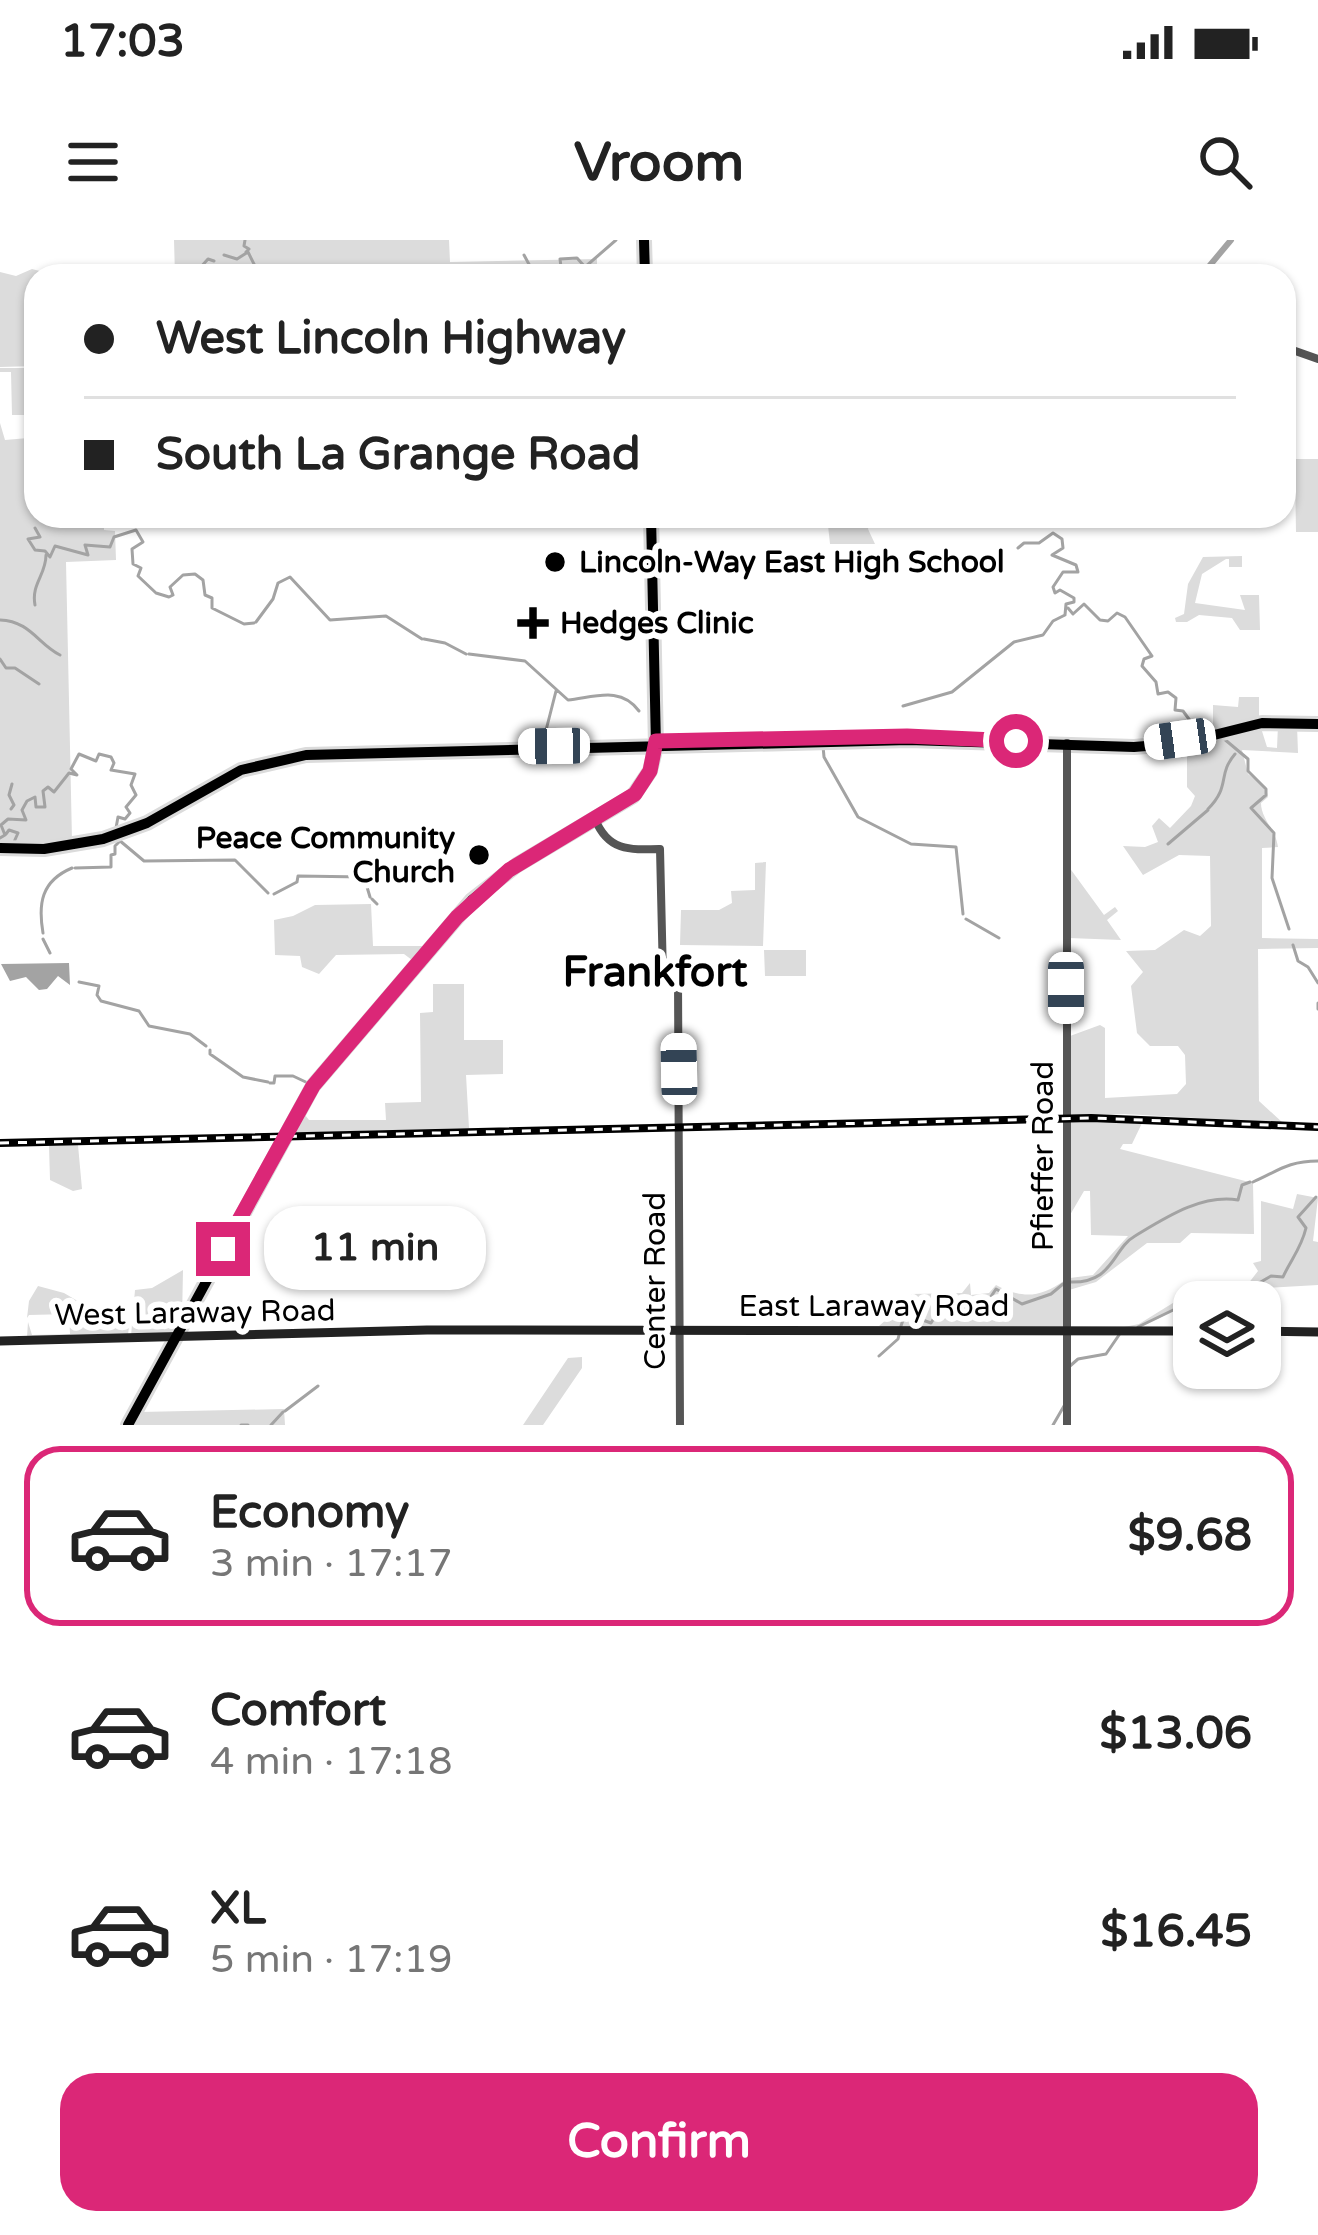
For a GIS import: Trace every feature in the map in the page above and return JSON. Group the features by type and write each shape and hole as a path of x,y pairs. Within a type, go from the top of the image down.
{"main road":[{"path":"128,1425 303,1101 352,1038 472,900 517,865 632,801 648,785 658,743 652,528"},
{"path":"0,847 102,836 145,820 222,775 288,754 944,736 1067,745 1154,743 1282,718 1318,722"},
{"name":"East Laraway Road","path":"680,1329 1067,1330"},
{"name":"West Laraway Road","path":"0,1341 680,1329"},
{"path":"1067,1330 1173,1331"},
{"path":"1281,1331 1318,1331"}],"street":[{"name":"Pfieffer Road","path":"1067,745 1067,1425"},
{"name":"Center Road","path":"596,821 610,843 622,849 660,849 663,977 678,977 680,1425"}],"shaded area":[{"path":"174,240 449,240 450,262 597,259 597,264 175,264"},
{"path":"0,272 16,276 24,272 24,366 0,367"},
{"path":"0,368 24,368 24,415 12,415 11,372 0,372"},
{"path":"0,423 5,440 24,438 24,528 115,531 116,560 66,562 72,840 0,843"},
{"path":"1296,459 1318,459 1318,532 1296,532"},
{"path":"828,528 868,528 875,544 830,544"},
{"path":"1242,556 1242,567 1229,567 1226,559 1202,574 1195,603 1245,610 1240,595 1259,595 1260,630 1240,630 1232,618 1199,615 1176,622 1184,614 1188,584 1203,557"},
{"path":"1239,697 1259,697 1259,717 1213,729 1213,705 1238,707"},
{"path":"1278,725 1297,725 1298,753 1242,750 1248,774 1266,787 1268,797 1262,809 1278,847 1262,848 1262,938 1318,939 1318,948 1258,949 1259,1101 1283,1123 1125,1114 1069,1116 1070,1036 1100,1025 1105,1028 1105,1098 1177,1094 1186,1084 1185,1055 1178,1046 1150,1046 1137,1033 1131,986 1143,972 1126,951 1155,950 1184,930 1200,936 1211,926 1210,856 1179,855 1143,875 1123,846 1158,842 1152,826 1159,818 1170,828 1191,806 1195,796 1187,787 1187,743 1261,728 1267,747 1277,748"},
{"path":"766,862 763,946 680,945 681,910 719,910 732,903 731,891 755,890 755,863"},
{"path":"1069,867 1104,915 1115,907 1118,911 1107,920 1121,940 1069,938"},
{"path":"371,904 373,946 424,946 412,960 404,954 336,955 319,974 302,967 300,956 275,955 274,920 315,905"},
{"path":"764,950 806,950 806,976 765,976"},
{"path":"69,963 70,985 58,976 47,989 39,990 26,977 10,981 1,964"},
{"path":"433,984 464,984 464,1040 503,1040 503,1074 466,1075 469,1128 288,1133 301,1110 309,1120 386,1120 385,1103 421,1102 420,1013 433,1012"},
{"path":"1069,1121 1143,1121 1132,1144 1120,1149 1253,1183 1254,1234 1191,1233 1180,1243 1147,1243 1096,1282 1069,1290 1070,1278 1093,1275 1128,1236 1091,1235 1090,1191 1084,1191 1070,1215"},
{"path":"49,1145 78,1145 82,1189 73,1191 50,1180"},
{"path":"1297,1194 1318,1198 1313,1241 1318,1242 1318,1285 1281,1287 1281,1281 1250,1281 1258,1271 1253,1263 1261,1261 1261,1201 1293,1209"},
{"path":"183,1270 182,1319 175,1332 131,1336 135,1290 152,1288"},
{"path":"1065,1280 1061,1328 879,1326 887,1319 888,1306 920,1314 924,1306 946,1301 911,1294 962,1293 970,1283 971,1295 989,1293 996,1285 1031,1294"},
{"path":"38,1286 64,1293 105,1317 130,1318 128,1335 27,1337 28,1322 32,1335 70,1334 69,1314 27,1318 29,1301"},
{"path":"1173,1303 1173,1311 1143,1324 1119,1328 1139,1324"},
{"path":"582,1357 582,1368 543,1425 523,1425 568,1358"},
{"path":"284,1409 285,1425 133,1425 140,1412"}],"waterway":[{"path":"245,240 246,252"},
{"path":"588,264 616,240"},
{"path":"1211,264 1231,240"},
{"path":"224,255 237,259 248,252 254,264"},
{"path":"524,255 529,264"},
{"path":"561,264 560,259 577,258 582,264"},
{"path":"204,264 214,261"},
{"path":"35,528 40,537 28,539 35,550 50,557 55,546 88,555 85,545 110,547 114,537 136,530 143,542 132,549 133,564 141,568 138,576 156,593 169,597 173,595 170,587 183,575 195,574 203,580 212,608 244,624 254,623"},
{"path":"903,706 952,692 1014,642 1043,635 1053,621 1065,615 1066,604 1074,598 1060,590 1055,593 1053,587 1063,572 1078,572 1076,565 1052,555 1063,548 1062,539 1053,533 1039,543 1018,548"},
{"path":"35,605 46,555"},
{"path":"256,622 278,583 290,577 330,620 386,616 422,639"},
{"path":"1068,608 1073,614 1084,604 1100,620 1108,621 1117,613 1125,617 1152,656 1142,666 1156,682 1158,694 1168,692 1176,698 1175,710 1183,711 1194,726 1205,724 1215,732"},
{"path":"0,620 26,629 60,655"},
{"path":"424,639 466,654"},
{"path":"469,654 525,661 568,700 616,696 639,711"},
{"path":"0,659 6,668 15,668 39,684"},
{"path":"543,742 556,691"},
{"path":"697,738 753,736"},
{"path":"1223,738 1248,759 1248,771 1266,789 1266,795 1251,808 1274,833 1272,878 1289,929"},
{"path":"823,746 824,757 858,817 911,844 956,847 963,914"},
{"path":"0,838 5,835 1,825 8,819 26,820 22,810 27,801 35,797 36,807 45,807 43,791 48,787 54,792 69,773 77,775 71,769 79,754 96,761 99,754 111,757 111,770 135,774 131,785 136,795 126,807 130,813 125,819 118,817 116,828"},
{"path":"1208,809 1235,754"},
{"path":"11,809 12,784"},
{"path":"1168,844 1208,810"},
{"path":"6,834 9,830 18,833 14,842"},
{"path":"119,840 144,861 235,860 268,893"},
{"path":"75,868 111,867 111,855 119,842"},
{"path":"43,933 44,894 72,868"},
{"path":"274,894 297,882 298,876 364,877 370,897"},
{"path":"372,899 377,904"},
{"path":"966,919 999,938"},
{"path":"43,939 50,953"},
{"path":"1293,945 1298,961 1318,983"},
{"path":"79,982 99,986 101,1001 139,1011 149,1026 190,1034 206,1046"},
{"path":"1318,1003 1318,1009"},
{"path":"210,1050 243,1077 268,1082"},
{"path":"270,1083 275,1076 293,1076 310,1084"},
{"path":"1253,1182 1291,1165 1318,1161"},
{"path":"1069,1282 1104,1272 1127,1242 1171,1215 1197,1204 1238,1200 1242,1185 1250,1182"},
{"path":"1138,1327 1196,1299 1254,1297 1259,1283 1271,1276 1283,1277 1306,1228 1298,1217 1316,1197"},
{"path":"901,1326 903,1320 917,1318 931,1323 939,1310 959,1311 966,1300 990,1298 996,1289 1022,1304 1051,1294 1063,1284"},
{"path":"879,1356 898,1339 900,1331"},
{"path":"1070,1366 1078,1359 1106,1354 1119,1335"},
{"path":"285,1411 318,1386"},
{"path":"1053,1425 1064,1406"},
{"path":"271,1425 283,1412"},
{"path":"241,1425 248,1425"}],"railway":[{"path":"0,1143 1091,1118 1318,1127"}],"place":[{"name":"Lincoln-Way East High School","path":"555,562"},
{"name":"Hedges Clinic","path":"533,623"},
{"name":"Peace Community Church","path":"479,855"}],"district":[{"name":"Frankfort","path":"655,972"}],"route":[{"path":"223,1249 303,1101 402,977 495,880 635,794 650,771 656,741 956,736 1016,741"}]}
